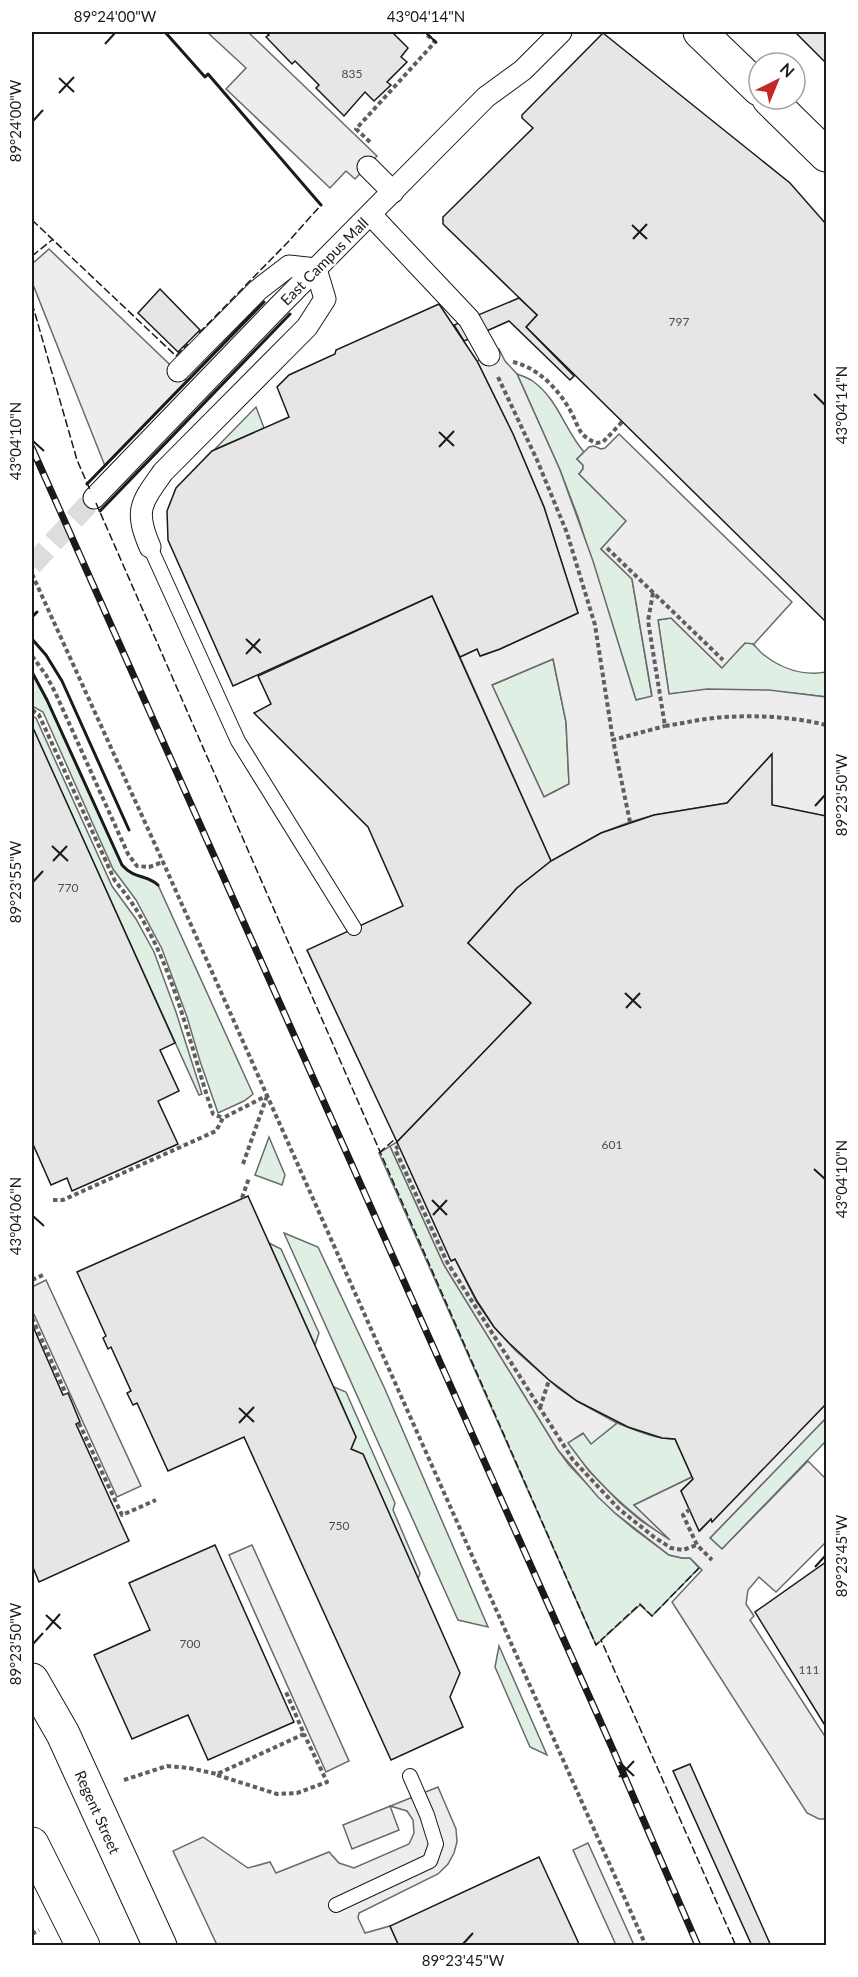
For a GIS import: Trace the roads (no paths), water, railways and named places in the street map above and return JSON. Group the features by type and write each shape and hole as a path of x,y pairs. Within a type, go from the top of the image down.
{"main road":[{"path":"700,32 747,77"},
{"path":"781,111 826,155"},
{"name":"Regent Street","path":"32,1680 63,1734 160,1946"},
{"path":"32,1844 83,1946"}],"street":[{"name":"East Campus Mall","path":"94,498 486,97 523,70 561,32"},
{"path":"368,167 393,192"},
{"path":"371,215 469,319 491,360"},
{"path":"150,547 141,526 141,510 147,494 163,472 307,327 325,298 316,270 289,266 258,290 178,371"}],"lane":[{"path":"150,547 238,741 354,928"},
{"path":"336,1905 430,1861 436,1844 427,1815 410,1776"}],"tunnel":[{"path":"32,565 94,498"}],"railway":[{"path":"32,448 614,1752 698,1946"}]}
